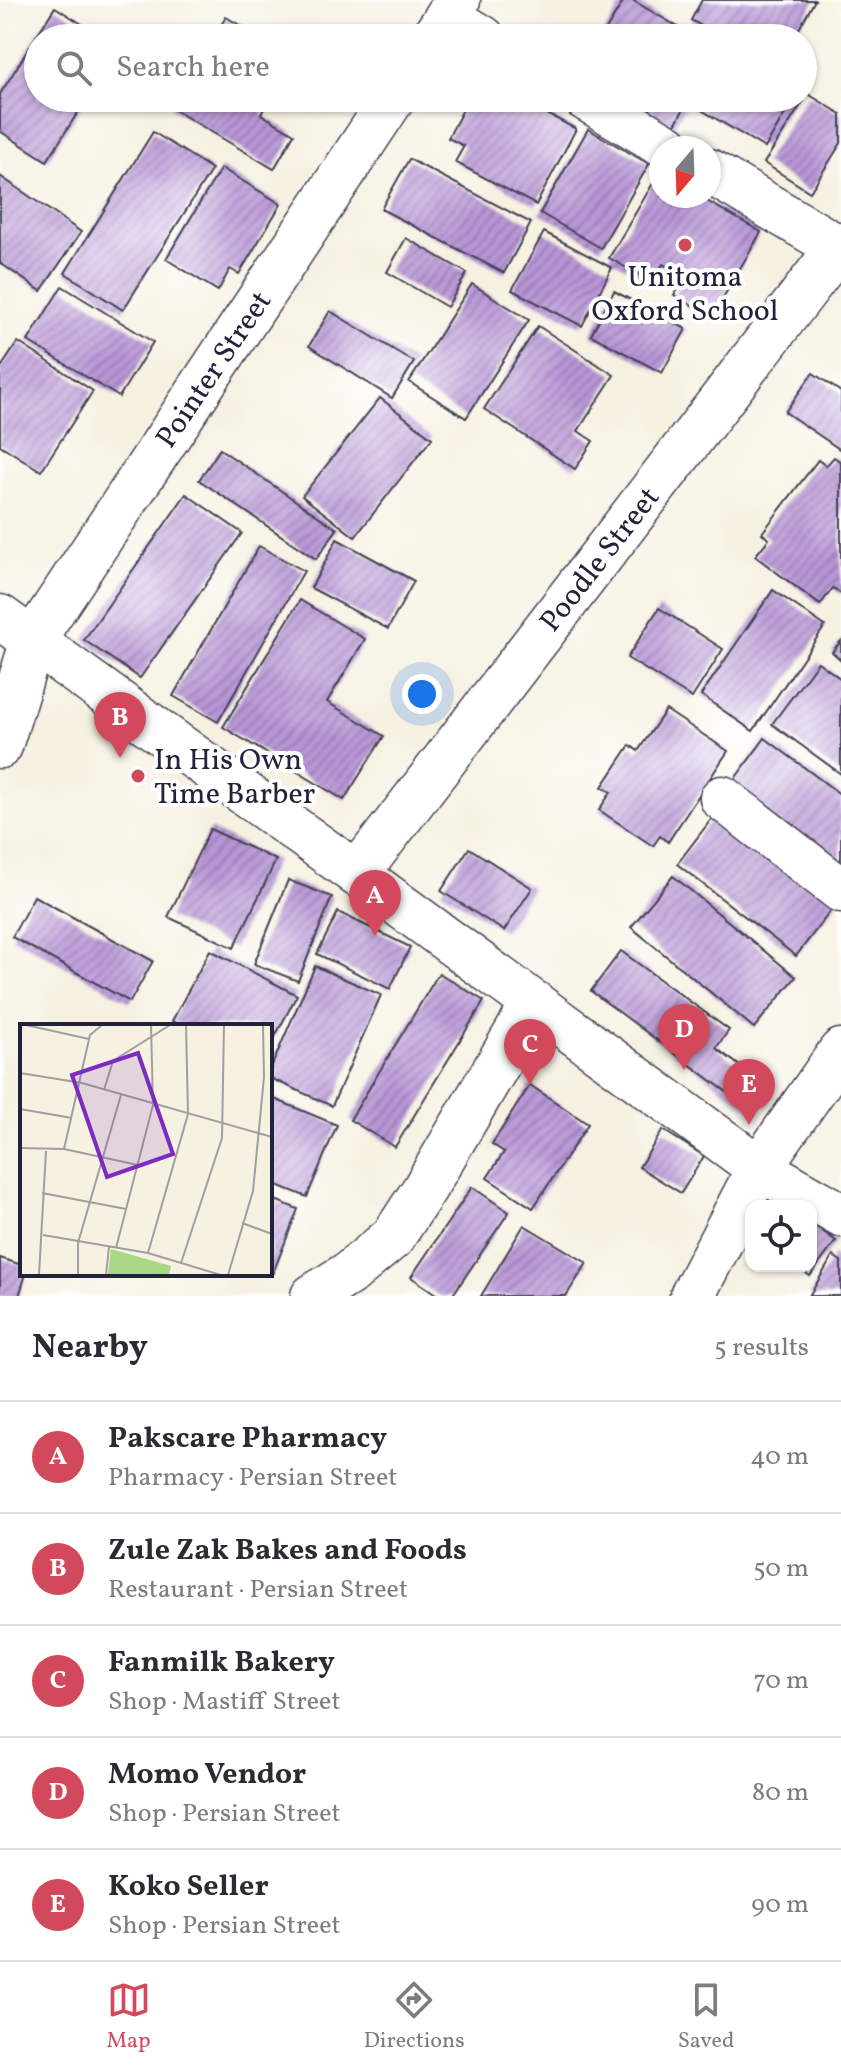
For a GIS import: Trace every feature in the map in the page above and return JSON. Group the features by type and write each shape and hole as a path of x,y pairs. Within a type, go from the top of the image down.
{"street":[{"name":"Pointer Street","path":"0,746 16,628 383,112"},
{"path":"609,112 650,136"},
{"path":"721,178 840,247"},
{"name":"Poodle Street","path":"357,874 840,247"},
{"path":"16,628 759,1168 841,1215"},
{"path":"722,798 841,890"},
{"path":"313,1296 351,1272 393,1237 534,1003"},
{"path":"692,1296 759,1168 841,1051"}],"building":[{"path":"624,0 632,0 673,24 609,24"},
{"path":"702,0 815,0 802,24 698,24 691,20"},
{"path":"55,7 82,24 44,24"},
{"path":"226,17 238,24 222,24"},
{"path":"24,56 24,112 78,112 47,161 0,131 0,94"},
{"path":"817,99 841,114 841,143 810,192 764,163 797,112 817,112"},
{"path":"178,112 262,112 294,134 274,169"},
{"path":"462,112 544,112 576,129 536,205 455,162 464,146 448,138"},
{"path":"651,112 682,112 674,126"},
{"path":"705,112 786,112 765,148"},
{"path":"588,129 649,164 601,248 540,213"},
{"path":"153,132 212,169 123,310 65,273"},
{"path":"409,159 531,223 504,273 381,209"},
{"path":"221,168 281,204 239,274 230,269 218,291 166,259"},
{"path":"0,176 81,232 41,291 0,263"},
{"name":"Unitoma Oxford School","path":"649,190 649,208 719,208 761,232 712,317 674,295 685,276 663,264 652,282 609,258"},
{"path":"544,232 612,268 582,326 512,290"},
{"path":"406,238 467,273 447,307 387,272"},
{"path":"472,284 529,320 466,418 409,382"},
{"path":"62,286 153,342 119,397 28,341"},
{"path":"614,291 686,329 662,373 591,335"},
{"path":"330,311 414,362 392,398 309,346"},
{"path":"538,326 614,375 578,431 593,441 575,469 484,409"},
{"path":"18,342 93,391 41,471 0,445 0,369"},
{"path":"813,373 841,392 841,450 785,412"},
{"path":"380,398 432,438 355,537 302,496"},
{"path":"220,449 337,529 316,559 199,480"},
{"path":"834,457 841,462 841,594 833,588 820,605 755,556 769,539 762,533 818,460 826,466"},
{"path":"186,494 242,533 140,678 84,640"},
{"path":"337,539 414,581 388,629 311,588"},
{"path":"259,546 304,571 218,722 173,696"},
{"path":"773,590 825,626 753,731 701,695"},
{"path":"300,600 365,639 327,702 384,736 344,800 223,727"},
{"path":"659,608 723,649 692,698 627,658"},
{"path":"841,641 841,660 832,652"},
{"path":"818,662 841,679 841,774 772,724"},
{"path":"666,710 728,751 668,842 660,836 653,846 599,810 611,792 602,787 630,745 638,751"},
{"path":"765,738 841,795 841,871 728,788"},
{"path":"720,808 839,900 796,956 677,864"},
{"path":"210,829 276,860 234,948 168,917"},
{"path":"469,848 532,888 504,931 441,891"},
{"path":"673,876 796,977 754,1028 631,927"},
{"path":"288,880 332,897 298,981 254,964"},
{"path":"34,896 153,961 130,1002 12,937"},
{"path":"338,912 410,947 390,989 317,954"},
{"path":"210,950 297,995 272,1042 272,1024 178,1024 172,1021"},
{"path":"621,951 729,1030 716,1048 768,1087 751,1110 591,991"},
{"path":"315,966 381,995 332,1106 272,1079 272,1065"},
{"path":"439,973 484,1001 395,1147 350,1120"},
{"path":"530,1085 588,1124 533,1208 487,1178 504,1152 492,1144"},
{"path":"272,1098 337,1125 307,1197 272,1183"},
{"path":"663,1130 704,1156 681,1193 639,1167"},
{"path":"472,1187 509,1212 452,1296 439,1296 411,1277"},
{"path":"272,1199 298,1209 272,1273"},
{"path":"524,1225 587,1263 566,1296 481,1296"},
{"path":"817,1227 836,1241 817,1267"},
{"path":"833,1256 841,1261 841,1296 809,1296"},
{"path":"0,1258 20,1264 20,1276 25,1276 19,1296 0,1296"}],"place":[{"name":"Unitoma Oxford School","path":"685,245"},
{"name":"Zule Zak Bakes and Foods","path":"120,758"},
{"name":"In His Own Time Barber","path":"138,776"},
{"name":"Pakscare Pharmacy","path":"375,936"},
{"name":"Momo Vendor","path":"684,1070"},
{"name":"Fanmilk Bakery","path":"530,1085"},
{"name":"Koko Seller","path":"749,1125"}]}
